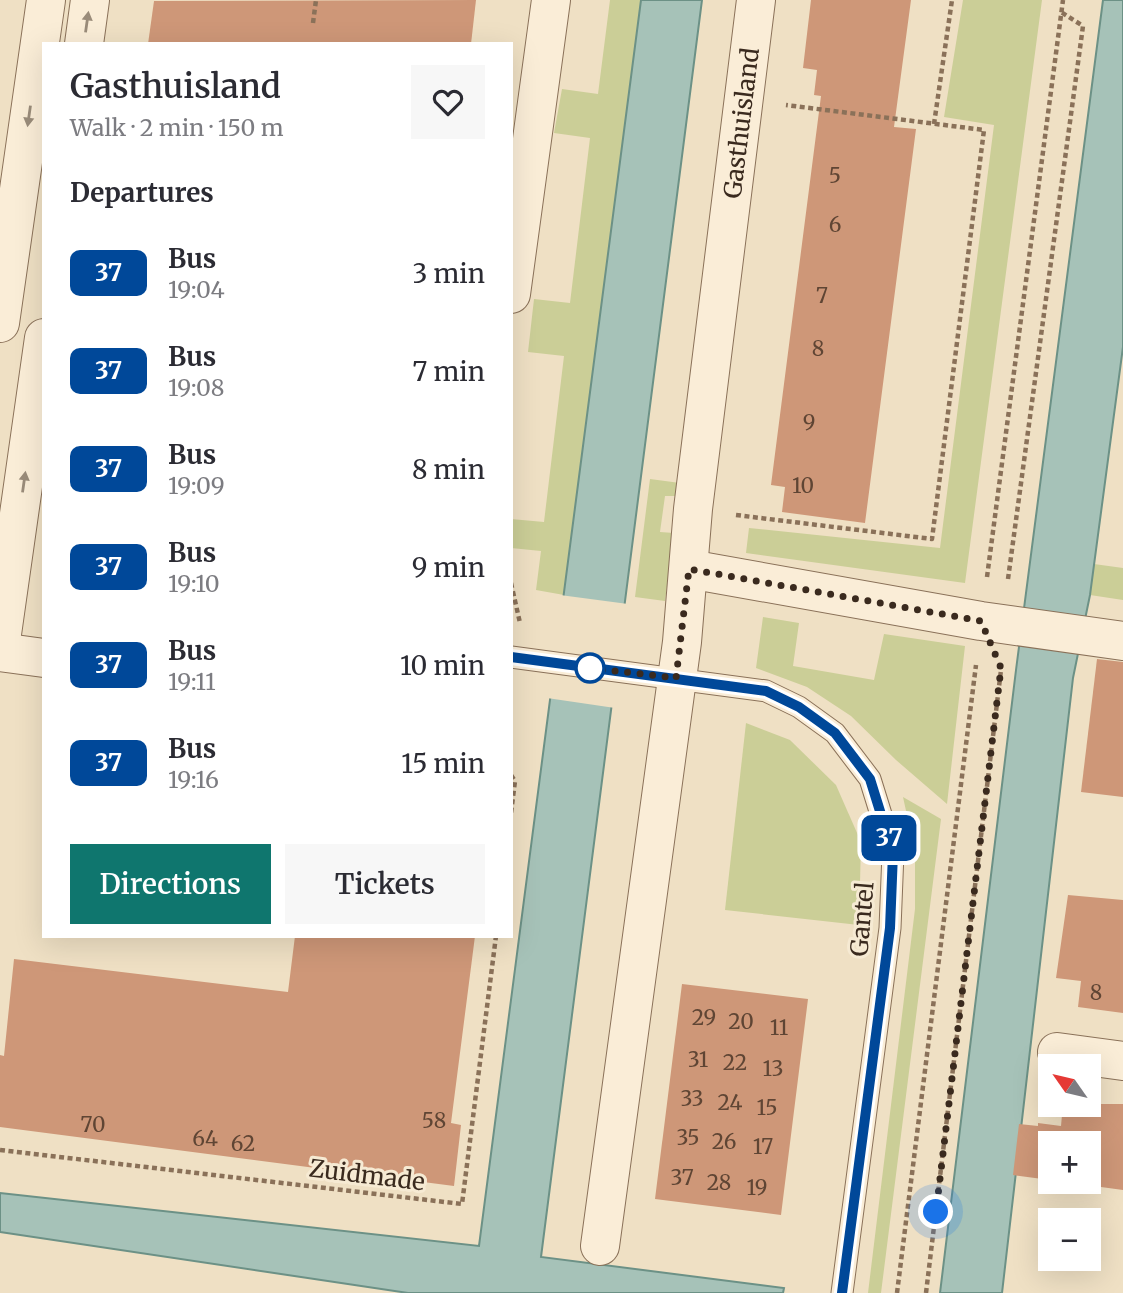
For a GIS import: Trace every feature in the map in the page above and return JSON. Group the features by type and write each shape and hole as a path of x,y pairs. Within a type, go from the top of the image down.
{"street":[{"path":"0,323 46,0"},
{"path":"84,42 90,0"},
{"path":"513,279 551,0"},
{"name":"Gasthuisland","path":"600,1246 676,678 693,509 756,0"},
{"path":"42,353 21,508 19,550 0,650 42,658"},
{"path":"689,569 991,622 1108,639"},
{"path":"1057,1052 1123,1061"}],"lane":[{"name":"Gantel","path":"521,658 766,691 799,707 835,733 870,779 893,853 890,928 842,1293"}],"path":[{"path":"313,23 316,0"},
{"path":"934,124 952,0"},
{"path":"897,1293 991,622 1063,0"},
{"path":"926,1293 1001,668 991,622 1007,583 1083,26 1061,12"},
{"path":"693,509 932,539 984,130 744,100"},
{"path":"513,592 520,622"},
{"path":"513,778 513,796"},
{"name":"Zuidmade","path":"0,1150 463,1203 496,938"}],"green space":[{"path":"610,0 641,0 564,595 536,590 541,551 513,548 513,519 544,522 564,356 528,352 534,299 570,303 590,138 554,133 562,89 598,94"},
{"path":"963,0 1042,0 965,583 746,553 749,528 940,548 994,125 944,117"},
{"path":"650,479 680,483 677,496 665,496 660,532 674,533 665,601 635,597"},
{"path":"1094,564 1123,568 1123,600 1090,595"},
{"path":"763,617 799,623 793,666 874,680 884,634 965,646 947,804 851,716 807,687 756,668"},
{"path":"746,723 790,740 836,785 861,842 859,925 725,910"},
{"path":"903,797 941,819 881,1293 868,1293 915,909 915,852"}],"water":[{"path":"641,0 702,0 541,1257 784,1288 783,1293 408,1293 0,1232 0,1193 479,1246"},
{"path":"1103,0 1123,0 1123,347 1090,595 1073,678 1002,1293 940,1293 1016,670"}],"pier":[{"path":"560,595 628,604 615,708 547,698"}],"building":[{"path":"476,0 471,42 148,42 154,1"},
{"path":"811,0 911,0 894,127 916,129 865,523 782,512 785,487 771,485 821,96 814,95 817,70 803,68"},
{"path":"1097,659 1123,662 1123,797 1081,792"},
{"path":"1068,895 1123,900 1123,1013 1078,1007 1081,981 1056,978"},
{"path":"295,938 475,938 451,1123 461,1125 454,1186 0,1127 0,1055 4,1056 14,959 288,992"},
{"path":"682,984 808,999 781,1215 655,1199"},
{"path":"1101,1104 1123,1104 1123,1190 1101,1187 1101,1131 1038,1131 1038,1178 1013,1175 1019,1124 1061,1126 1062,1117 1101,1117"}],"bus line":[{"name":"37","path":"513,657 766,691 799,707 835,733 870,779 893,853 890,928 842,1293"}],"route":[{"path":"590,668 676,678 689,569 981,621 1001,668 936,1212"}]}
